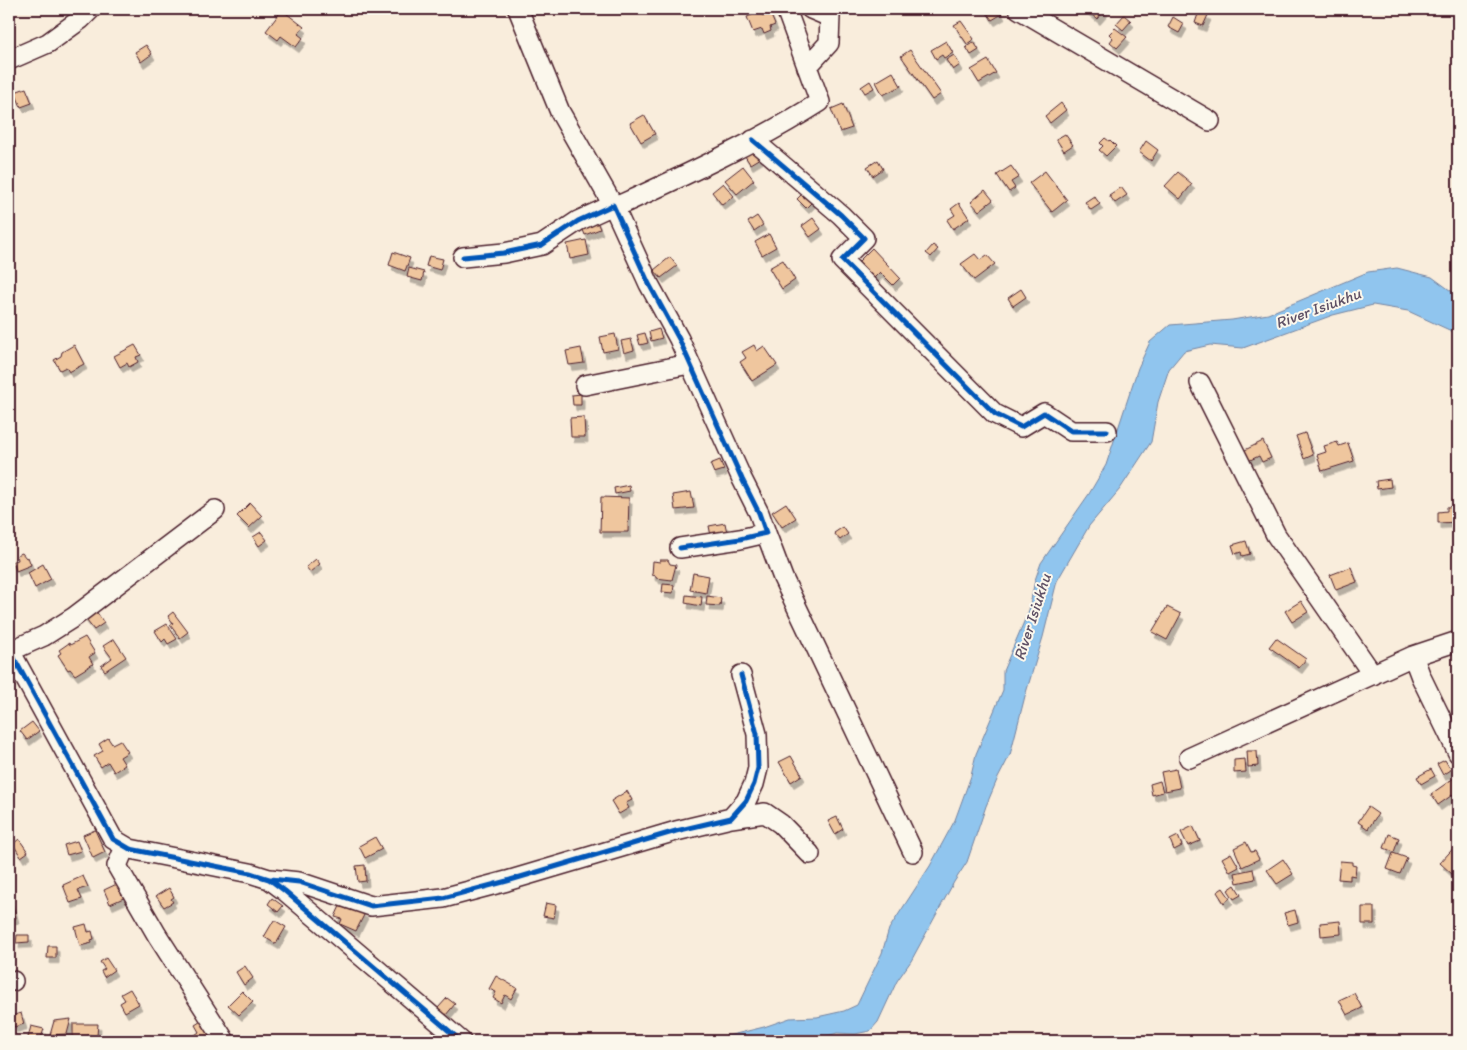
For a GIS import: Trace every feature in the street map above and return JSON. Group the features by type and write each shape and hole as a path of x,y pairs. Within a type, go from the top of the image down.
{"street":[{"path":"9,60 48,43 81,19 91,9"},
{"path":"518,9 560,112 613,205 630,245 679,339 759,513 783,578 913,852"},
{"path":"463,257 504,253 542,245 578,221 613,205 620,205 629,201 790,121 820,102 786,9"},
{"path":"807,67 829,43 830,17 811,9"},
{"path":"1019,9 1210,121"},
{"path":"753,140 835,209 864,238 842,260 995,414 1022,427 1044,413 1071,431 1107,431"},
{"path":"586,385 689,364"},
{"path":"1200,383 1276,535 1373,675"},
{"path":"215,510 74,617 44,636 9,650 113,839 124,847 250,873 269,879 299,882 371,906 442,898 508,881 676,831 731,818 765,813 781,824 810,854"},
{"path":"680,548 766,533"},
{"path":"1189,758 1414,656 1458,641"},
{"path":"1414,656 1421,677 1458,753"},
{"path":"731,818 746,801 754,784 758,768 757,734 741,675"},
{"path":"124,847 117,866 157,935 225,1041"},
{"path":"269,879 285,890 461,1041"}],"water":[{"name":"River Isiukhu","path":"1397,268 1432,277 1458,296 1458,334 1408,311 1373,305 1333,315 1243,348 1210,345 1184,351 1169,369 1158,402 1151,442 1120,489 1089,526 1057,581 1010,755 986,806 967,862 911,961 897,981 878,1022 870,1031 855,1034 837,1033 812,1041 714,1041 790,1018 817,1017 844,1011 857,1005 882,953 889,929 930,866 955,820 971,776 976,754 1003,690 1003,671 1029,610 1035,580 1041,563 1089,494 1106,465 1138,368 1150,342 1170,325 1232,320 1268,314 1368,272"}],"building":[{"path":"993,9 999,9 1002,14 992,20 987,13"},
{"path":"1085,9 1103,9 1105,10 1097,19"},
{"path":"282,10 304,27 298,34 303,38 296,47 281,36 278,40 266,31"},
{"path":"761,11 763,16 770,13 775,25 770,27 771,31 764,34 762,29 753,32 747,17"},
{"path":"1199,11 1208,15 1203,26 1195,23"},
{"path":"1124,15 1131,21 1123,30 1116,24"},
{"path":"1173,17 1184,24 1179,33 1168,27"},
{"path":"961,21 974,39 967,44 954,25"},
{"path":"1115,28 1127,37 1117,48 1110,42 1113,38 1109,34"},
{"path":"946,41 953,53 944,58 942,55 936,59 931,50"},
{"path":"974,42 979,50 971,55 966,47"},
{"path":"146,45 152,54 141,62 135,52"},
{"path":"910,50 941,94 932,100 901,56"},
{"path":"954,55 960,65 953,70 946,60"},
{"path":"988,60 996,73 979,83 971,70"},
{"path":"893,72 901,86 883,95 876,82"},
{"path":"870,81 874,88 865,93 861,87"},
{"path":"26,88 32,103 21,107 15,92"},
{"path":"1061,103 1066,110 1050,123 1045,116"},
{"path":"843,104 852,128 840,132 831,109"},
{"path":"644,115 655,134 641,142 630,123"},
{"path":"1065,134 1073,145 1064,151 1056,139"},
{"path":"1105,138 1116,146 1106,156 1099,150 1103,146 1100,143"},
{"path":"1146,141 1158,150 1151,161 1139,152"},
{"path":"753,147 760,158 750,164 743,153"},
{"path":"878,160 883,169 873,176 867,167"},
{"path":"743,166 754,180 737,194 725,180"},
{"path":"1011,166 1019,177 1011,182 1015,188 1009,192 997,175"},
{"path":"1045,171 1067,200 1052,212 1029,183"},
{"path":"1178,172 1192,184 1180,199 1165,186"},
{"path":"723,183 734,196 722,205 712,192"},
{"path":"1121,187 1127,195 1115,203 1109,195"},
{"path":"806,190 815,199 806,208 797,199"},
{"path":"985,190 993,200 979,211 971,202"},
{"path":"1094,196 1100,204 1091,210 1085,202"},
{"path":"959,203 969,218 953,229 947,220 955,215 951,209"},
{"path":"757,216 763,225 754,231 748,222"},
{"path":"813,218 821,229 810,237 802,226"},
{"path":"596,219 600,229 585,235 581,225"},
{"path":"769,234 776,247 762,255 755,242"},
{"path":"586,240 589,255 570,259 567,244"},
{"path":"933,245 938,249 931,257 926,253"},
{"path":"872,248 900,278 893,285 880,272 871,281 855,265"},
{"path":"393,252 410,258 405,271 389,265"},
{"path":"975,254 980,260 987,255 995,264 974,280 961,264"},
{"path":"429,256 443,259 440,270 426,266"},
{"path":"670,257 677,266 661,278 654,270"},
{"path":"783,260 795,280 782,289 769,268"},
{"path":"409,268 424,272 422,281 407,277"},
{"path":"1021,289 1026,297 1013,306 1008,298"},
{"path":"659,329 662,338 651,341 649,332"},
{"path":"645,333 648,343 640,345 637,335"},
{"path":"615,334 618,349 603,352 600,337"},
{"path":"631,339 634,350 624,353 621,341"},
{"path":"74,345 84,364 69,372 66,367 60,370 54,360 61,356 62,352"},
{"path":"135,345 141,355 136,357 138,362 129,367 127,363 120,367 114,356"},
{"path":"754,345 757,351 764,346 777,365 752,381 740,362 746,358 742,352"},
{"path":"581,348 584,363 569,365 566,351"},
{"path":"581,394 581,405 573,405 572,395"},
{"path":"584,417 585,437 571,437 570,418"},
{"path":"1305,433 1313,455 1304,459 1296,436"},
{"path":"1263,441 1271,458 1262,462 1259,456 1248,461 1243,451"},
{"path":"1337,442 1339,446 1348,443 1354,461 1322,471 1317,455 1326,452 1324,446"},
{"path":"720,460 724,470 714,473 710,464"},
{"path":"1390,479 1391,487 1377,489 1376,481"},
{"path":"629,485 630,491 615,494 614,488"},
{"path":"691,492 694,508 675,510 673,495"},
{"path":"601,497 629,498 628,532 600,532"},
{"path":"250,503 262,516 249,528 237,516"},
{"path":"786,503 796,518 782,527 772,512"},
{"path":"1456,506 1458,522 1438,523 1438,512 1447,511 1447,507"},
{"path":"725,523 727,533 711,536 709,526"},
{"path":"843,527 848,534 840,540 834,533"},
{"path":"261,532 267,540 259,546 253,537"},
{"path":"1246,541 1250,554 1242,556 1241,552 1235,554 1232,545"},
{"path":"22,553 26,558 28,557 31,565 16,571 13,561 18,560 17,555"},
{"path":"316,559 320,564 310,572 306,567"},
{"path":"660,560 668,560 670,564 676,565 672,580 656,578 656,576 652,575 653,561 660,562"},
{"path":"43,564 51,579 35,588 28,573"},
{"path":"1351,567 1357,582 1336,590 1330,575"},
{"path":"693,573 709,576 706,593 690,590"},
{"path":"663,584 674,585 673,593 662,592"},
{"path":"686,595 702,597 701,606 685,603"},
{"path":"707,596 721,598 720,606 706,605"},
{"path":"1301,601 1308,612 1292,622 1285,611"},
{"path":"1167,607 1181,614 1167,640 1152,632"},
{"path":"94,608 104,623 94,630 83,616"},
{"path":"173,612 188,632 180,638 170,625 173,623 168,616"},
{"path":"167,624 177,639 168,644 165,639 162,642 155,631"},
{"path":"85,637 95,653 89,657 93,664 75,675 70,669 68,670 58,655 61,653 59,650 69,643 70,645"},
{"path":"1276,638 1306,659 1299,668 1269,647"},
{"path":"114,639 126,657 105,671 101,666 112,658 103,646"},
{"path":"32,722 39,731 27,740 20,731"},
{"path":"108,738 112,744 120,740 128,752 120,757 125,765 114,772 108,762 101,767 94,756 103,751 99,744"},
{"path":"1247,751 1257,751 1258,766 1248,767"},
{"path":"791,756 802,775 791,782 779,762"},
{"path":"1245,759 1246,772 1234,773 1234,760"},
{"path":"1445,760 1451,770 1443,775 1437,764"},
{"path":"1176,769 1180,788 1165,791 1161,772"},
{"path":"1431,769 1435,776 1421,784 1417,777"},
{"path":"1454,778 1458,784 1458,791 1438,805 1431,794"},
{"path":"1160,781 1163,792 1152,795 1150,784"},
{"path":"627,791 632,800 626,803 629,808 619,814 611,801"},
{"path":"1368,807 1378,814 1368,829 1358,822"},
{"path":"837,817 843,829 835,834 828,821"},
{"path":"1193,826 1200,841 1188,846 1181,832"},
{"path":"95,830 105,852 93,858 83,835"},
{"path":"1389,834 1399,838 1394,852 1384,848"},
{"path":"1178,836 1182,846 1174,850 1170,840"},
{"path":"375,837 382,849 365,858 359,846"},
{"path":"19,839 28,852 21,857 13,844"},
{"path":"77,841 81,851 67,855 64,845"},
{"path":"1246,842 1251,852 1255,851 1259,859 1242,867 1234,848"},
{"path":"1458,843 1458,873 1456,871 1453,875 1440,863"},
{"path":"1231,853 1239,867 1230,872 1222,858"},
{"path":"1393,853 1407,858 1400,874 1387,869"},
{"path":"1283,859 1293,874 1277,884 1267,870"},
{"path":"1340,861 1352,862 1352,865 1356,866 1355,876 1350,875 1350,880 1338,879"},
{"path":"365,865 366,881 358,882 356,866"},
{"path":"1253,869 1255,879 1237,883 1235,873"},
{"path":"83,876 88,887 78,890 82,899 70,903 63,885"},
{"path":"121,882 128,896 110,904 104,890"},
{"path":"1235,885 1241,895 1234,899 1228,890"},
{"path":"169,888 174,897 171,899 173,902 164,907 156,896"},
{"path":"1223,888 1230,898 1224,903 1217,892"},
{"path":"272,898 283,906 278,912 268,904"},
{"path":"546,903 556,905 554,918 543,916"},
{"path":"13,905 16,918 9,920 9,906"},
{"path":"348,905 365,913 356,931 340,924 342,919 335,917 340,906 347,909"},
{"path":"1362,907 1374,907 1374,924 1362,924"},
{"path":"1295,910 1298,922 1288,925 1284,913"},
{"path":"274,920 286,927 276,944 264,937"},
{"path":"1340,921 1341,934 1321,936 1320,923"},
{"path":"1458,922 1458,940 1451,937"},
{"path":"86,924 88,932 92,931 94,939 91,940 92,943 80,946 75,927"},
{"path":"17,935 29,935 29,942 16,943"},
{"path":"48,946 56,946 56,958 47,958"},
{"path":"106,958 114,970 104,977 101,971 105,969 100,962"},
{"path":"245,966 253,978 244,985 236,972"},
{"path":"496,976 517,988 511,999 505,995 501,1003 493,998 496,992 489,989"},
{"path":"130,989 139,1004 125,1012 120,1003 125,1000 121,994"},
{"path":"242,991 253,1002 239,1015 228,1005"},
{"path":"1354,993 1362,1008 1347,1015 1339,1000"},
{"path":"447,998 455,1004 446,1015 438,1008"},
{"path":"21,1013 24,1024 14,1027 11,1016"},
{"path":"71,1019 67,1034 50,1035 54,1021"},
{"path":"203,1020 218,1037 212,1041 199,1041 195,1035 199,1032 195,1025"},
{"path":"73,1024 98,1024 97,1036 88,1035 88,1041 73,1041"},
{"path":"31,1026 44,1029 40,1041 27,1041"}],"cycle path":[{"path":"753,140 841,215 864,238 842,260 995,414 1021,427 1044,413 1071,431 1107,431"},
{"path":"463,257 504,253 542,245 578,221 613,205 649,284 679,339 759,513 766,533 680,548"},
{"path":"9,649 113,839 130,849 250,873 269,879 461,1041"},
{"path":"271,879 299,882 371,906 443,898 676,831 731,818 746,801 754,784 758,768 757,734 741,675"}]}
